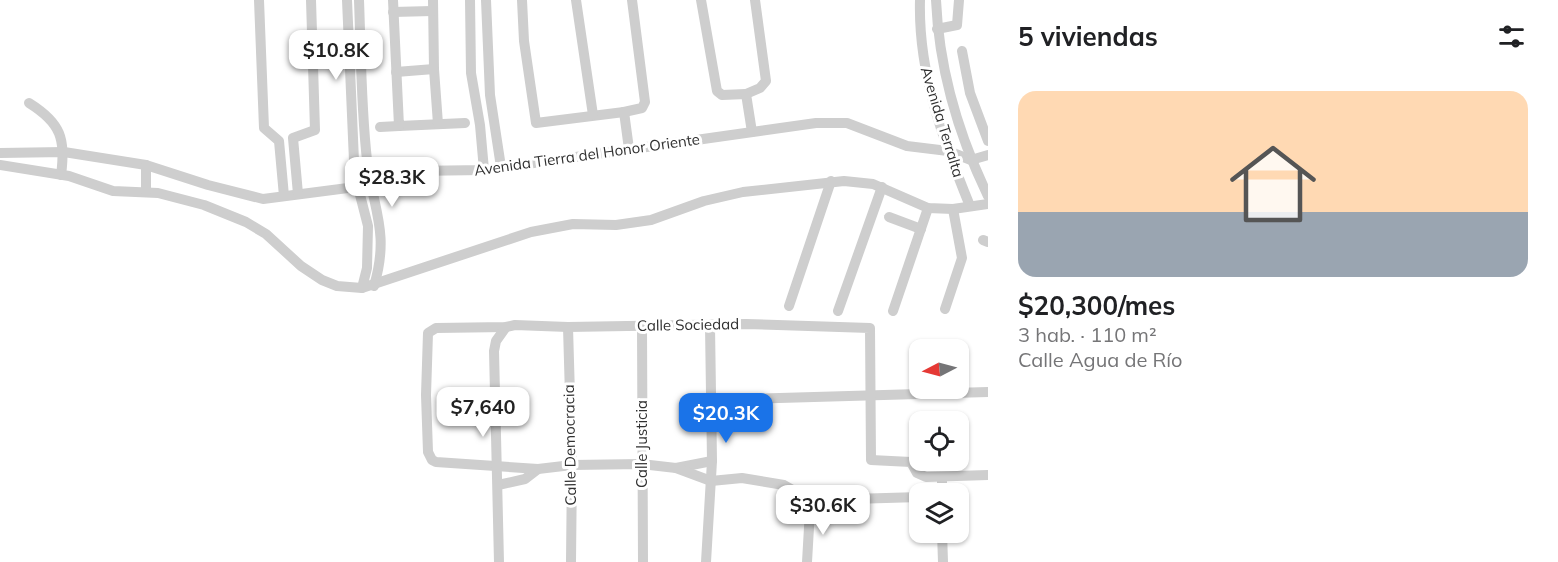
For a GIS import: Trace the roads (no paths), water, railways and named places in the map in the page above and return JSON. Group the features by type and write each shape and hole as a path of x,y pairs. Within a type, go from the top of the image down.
{"street":[{"path":"260,0 264,128 279,141 284,196"},
{"path":"297,194 293,138 315,130 311,0"},
{"path":"347,0 354,161 368,226 367,268 362,288"},
{"path":"359,0 367,159 382,238 380,262 374,285"},
{"path":"393,0 399,126"},
{"path":"470,0 471,73 480,125 484,170"},
{"path":"486,0 490,94 501,167"},
{"path":"522,0 524,41 535,121 538,123 642,108 645,102 632,0"},
{"path":"576,0 593,115"},
{"path":"701,0 717,91 722,95 746,94 764,86 766,81 755,0"},
{"name":"Avenida Terralta","path":"920,0 924,67 948,151 970,207"},
{"name":"Avenida Terralta","path":"936,0 937,29 945,74 971,160 988,196"},
{"path":"937,29 957,25 959,0"},
{"path":"393,12 433,6 438,124"},
{"path":"962,51 970,93 986,138 986,155 971,160"},
{"path":"396,72 434,69"},
{"path":"746,94 752,132"},
{"path":"29,103 52,123 62,141 64,152 61,175"},
{"path":"624,112 628,149"},
{"name":"Avenida Tierra del Honor Oriente","path":"0,153 64,152 146,165 256,199 371,185 391,176 412,171 484,170 836,122 858,127 907,146 948,151 971,160"},
{"path":"380,127 465,123"},
{"path":"0,165 61,175 113,191 146,192 204,205 246,222 266,234 301,266 322,280 337,286 362,288 552,227 573,224 616,225 642,221 723,196 831,181 862,182 882,187 928,208 988,204"},
{"path":"146,165 146,192"},
{"path":"789,306 831,181"},
{"path":"838,311 882,187"},
{"path":"893,311 928,208"},
{"path":"945,309 962,258 953,208"},
{"path":"889,216 921,229"},
{"name":"Calle Sociedad","path":"498,466 440,464 432,460 428,452 426,395 428,333 436,328 515,325 642,327 746,324 870,328 870,395"},
{"path":"706,562 712,462 710,326"},
{"path":"499,562 494,351 496,341 506,327"},
{"name":"Calle Democracia","path":"568,327 572,465 571,562"},
{"name":"Calle Justicia","path":"642,327 643,562"},
{"path":"711,400 988,392"},
{"path":"870,395 872,460 911,462 921,476 988,475"},
{"path":"676,468 712,462"},
{"path":"498,466 538,469 572,465 641,464 676,468 711,481 742,478 784,485 805,497 810,510 807,562"},
{"path":"498,485 525,479 538,469"},
{"path":"942,477 942,483"},
{"path":"810,510 818,500 909,497"},
{"path":"942,543 943,562"}]}
